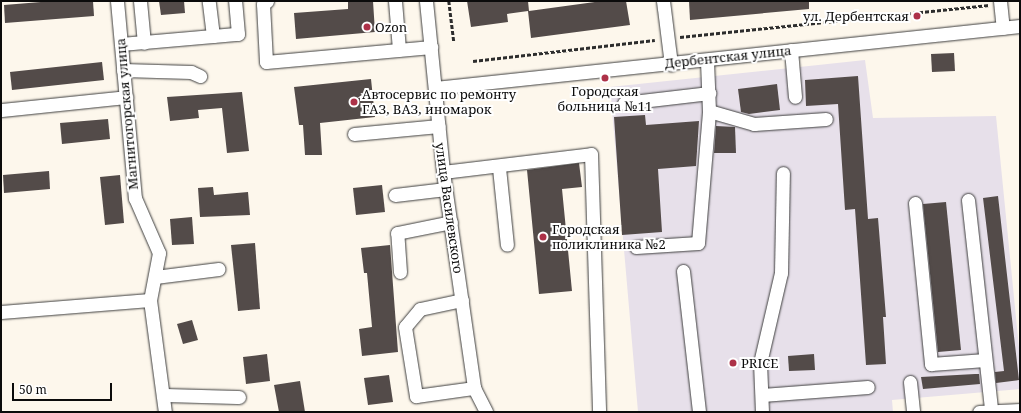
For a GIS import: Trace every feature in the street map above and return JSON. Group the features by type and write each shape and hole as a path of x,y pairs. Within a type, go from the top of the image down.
{"street":[{"name":"Магнитогорская улица","path":"117,1 135,198 159,253 150,300 165,412"},
{"path":"140,1 144,43"},
{"path":"209,1 213,36"},
{"path":"121,44 238,34 235,1"},
{"path":"268,1 263,4 266,62 431,47"},
{"path":"395,1 399,50"},
{"name":"улица Василевского","path":"426,1 446,189 474,388 486,412"},
{"path":"663,1 670,64"},
{"path":"1000,2 1003,28"},
{"name":"Дербентская улица","path":"435,88 707,61 791,50 1020,26"},
{"path":"791,50 794,97"},
{"path":"636,247 698,243 709,111 707,61"},
{"path":"124,70 191,72 200,76"},
{"path":"624,103 708,93"},
{"path":"1,110 126,97"},
{"path":"709,111 754,124 826,119"},
{"path":"354,134 439,126"},
{"path":"444,172 499,168 591,154 599,412"},
{"path":"499,168 507,244"},
{"path":"762,412 760,363 781,273 783,173"},
{"path":"395,195 446,189"},
{"path":"968,200 985,360 985,411 1020,410"},
{"path":"915,203 931,364 985,360"},
{"path":"400,272 397,233 451,222"},
{"path":"155,277 218,269"},
{"path":"683,271 699,412"},
{"path":"1,312 150,300"},
{"path":"462,300 420,309 405,327 416,396 474,388"},
{"path":"910,382 913,412"},
{"path":"762,395 868,387"},
{"path":"163,395 239,397"}],"path":[{"path":"449,1 454,42"},
{"path":"473,61 1000,2"}],"shaded area":[{"path":"865,60 873,118 996,116 1020,358 1020,389 892,400 893,412 638,412 610,87"}],"building":[{"path":"53,1 93,1 94,16 5,23 4,5"},
{"path":"159,1 184,1 185,13 161,15"},
{"path":"348,1 373,1 375,32 296,39 294,13 348,9"},
{"path":"467,1 528,1 529,11 602,1 626,1 630,25 531,38 528,11 507,14 508,22 471,27"},
{"path":"689,1 809,1 809,9 690,20"},
{"path":"954,53 955,71 932,72 931,54"},
{"path":"102,62 104,80 12,90 10,72"},
{"path":"858,76 868,219 878,218 886,317 883,317 886,364 866,365 855,209 845,210 838,104 806,106 805,80"},
{"path":"371,79 375,117 320,123 322,155 305,155 303,125 299,125 294,87"},
{"path":"777,84 780,110 749,114 741,112 738,89"},
{"path":"242,92 249,151 227,153 222,108 198,110 199,118 170,121 167,97"},
{"path":"645,115 646,125 699,121 696,166 658,169 662,232 622,235 614,117"},
{"path":"108,119 110,139 62,144 60,123"},
{"path":"716,126 735,127 736,153 714,153"},
{"path":"579,163 582,187 562,189 572,291 539,294 527,170"},
{"path":"49,171 50,189 4,193 3,175"},
{"path":"120,175 124,223 105,225 100,177"},
{"path":"382,185 385,212 356,215 353,188"},
{"path":"213,187 214,195 248,192 250,215 200,217 198,188"},
{"path":"998,196 1019,380 996,383 995,372 1004,371 983,198"},
{"path":"946,202 961,350 938,352 923,204"},
{"path":"192,217 194,244 172,245 170,219"},
{"path":"255,243 260,309 238,311 231,245"},
{"path":"390,245 398,352 362,356 359,329 372,327 367,273 364,273 361,248"},
{"path":"192,320 198,340 183,344 177,324"},
{"path":"267,354 270,381 246,384 243,357"},
{"path":"814,354 815,370 789,371 788,356"},
{"path":"979,374 980,384 923,389 921,377"},
{"path":"389,375 393,402 368,405 364,378"},
{"path":"300,381 305,412 279,412 274,385"}],"place":[{"name":"ул. Дербентская","path":"917,16"},
{"name":"Ozon","path":"367,27"},
{"name":"Городская больница №11","path":"605,78"},
{"name":"Автосервис по ремонту ГАЗ, ВАЗ, иномарок","path":"354,102"},
{"name":"Городская поликлиника №2","path":"543,237"},
{"name":"PRICE","path":"733,363"}]}
